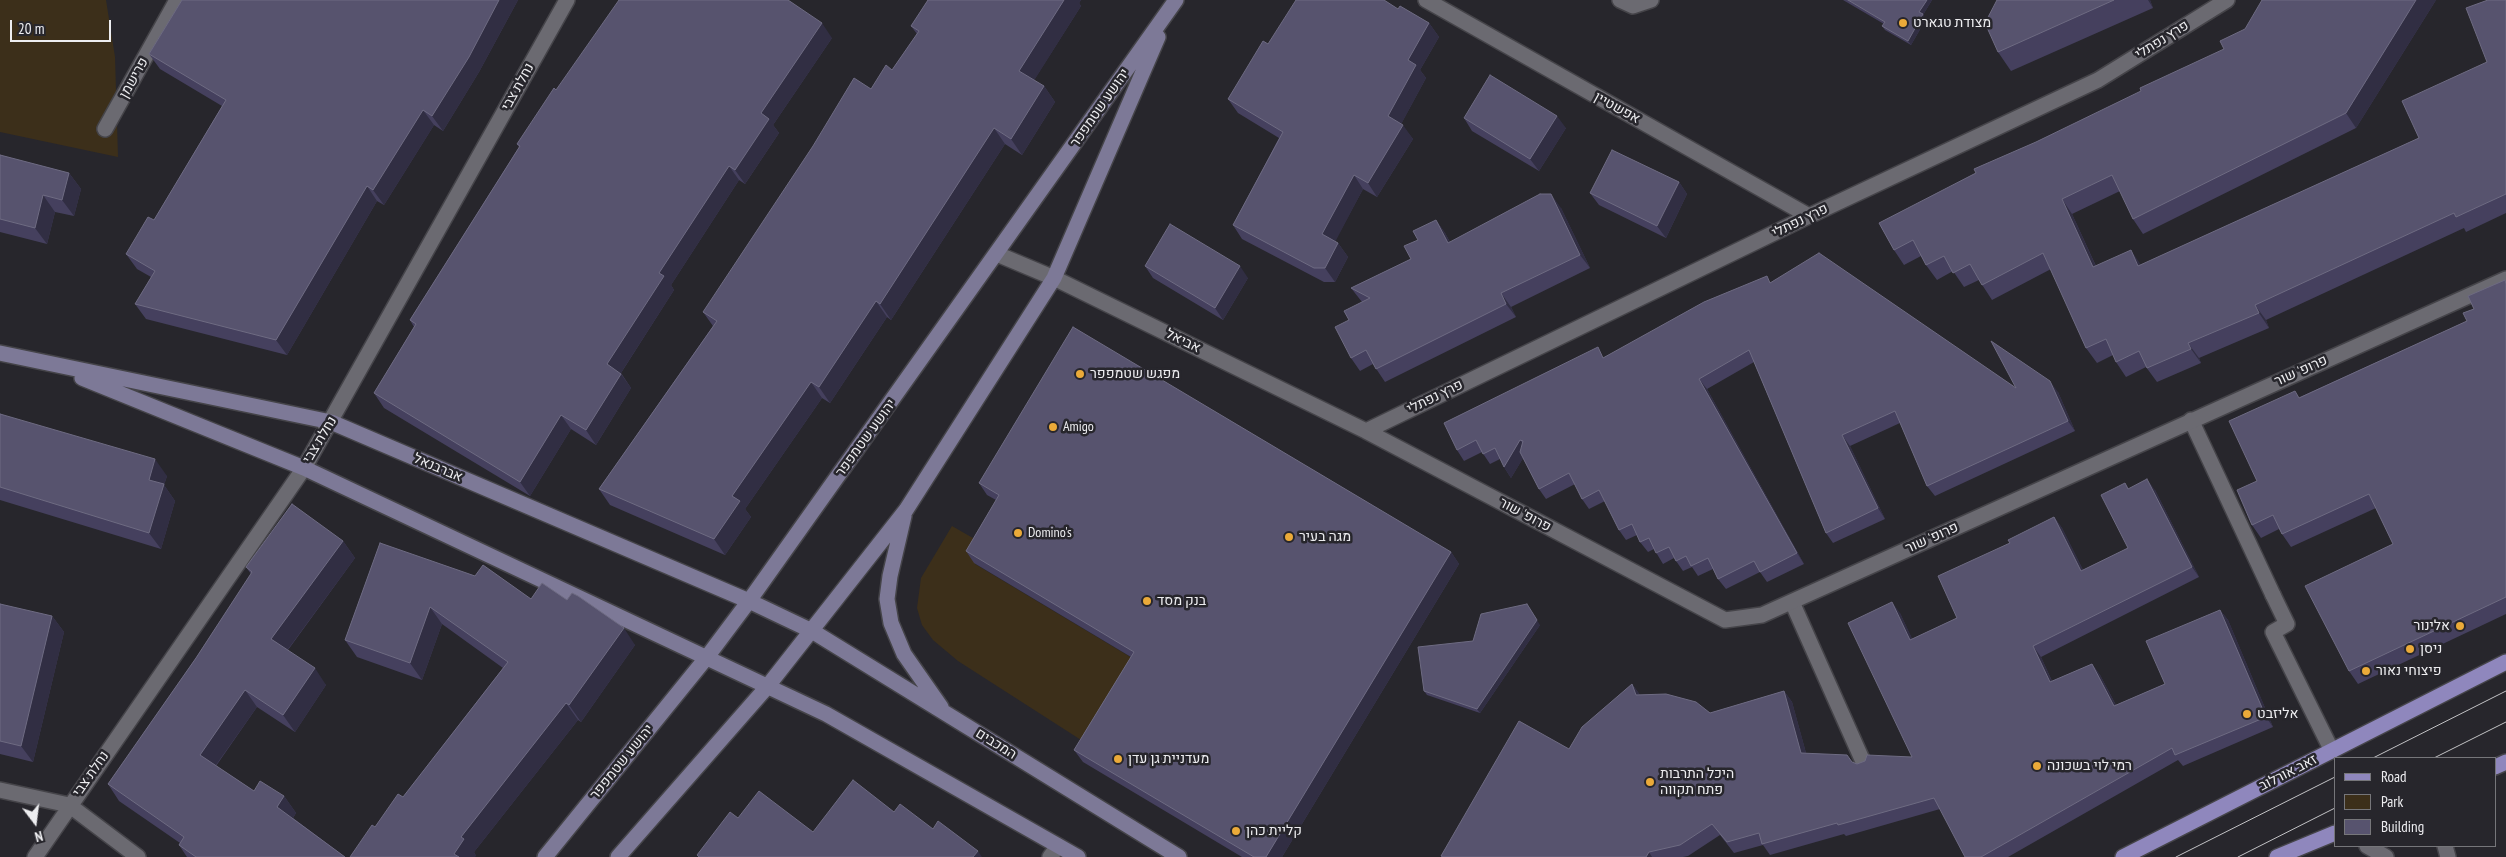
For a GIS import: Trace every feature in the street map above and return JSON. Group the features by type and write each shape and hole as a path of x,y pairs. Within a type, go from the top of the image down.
{"main road":[{"name":"זאב אורלוב","path":"2123,857 2506,662"},
{"path":"2276,857 2297,853 2334,834"}],"street":[{"name":"פרישמן","path":"105,130 177,0"},
{"name":"נחלת צבי","path":"35,857 69,805 304,468 567,0"},
{"name":"אפשטיין","path":"1426,0 1809,216"},
{"path":"1620,0 1633,6 1651,0"},
{"name":"פרץ נפתלי","path":"1366,431 1809,216 2098,80 2228,0"},
{"name":"יהושע שטמפפר","path":"545,857 749,601 1173,4"},
{"name":"יהושע שטמפפר","path":"618,857 767,688 906,510 1054,278 1173,4"},
{"name":"אביאל","path":"997,254 1054,278 1366,431"},
{"name":"פרופ' שור","path":"1366,431 1725,620 1762,615 1792,602 2506,279"},
{"name":"אברבנאל","path":"0,353 331,422 749,601 812,631"},
{"name":"אברבנאל","path":"46,363 304,468 706,657 767,688"},
{"path":"2191,420 2287,624 2273,632 2332,750"},
{"path":"906,510 890,576 887,599 891,623 904,654 944,712"},
{"path":"1792,602 1865,766"},
{"name":"המכבים","path":"812,631 1179,857"},
{"path":"767,688 826,714 1054,851 1078,857"},
{"path":"0,790 69,805 138,857"},
{"path":"2368,847 2386,857"}],"green space":[{"path":"0,0 106,0 115,57 118,157 0,132"},
{"path":"952,526 985,545 975,564 1142,664 1092,747 958,661 933,640 922,625 917,608 921,578"}],"building":[{"path":"182,0 499,0 469,57 432,116 423,110 373,190 367,186 276,340 135,304 155,271 126,254 148,217 154,220 226,100 149,54"},
{"path":"619,0 788,0 822,23 761,113 769,119 735,170 729,166 659,273 664,276 607,364 621,374 586,430 561,415 520,482 374,393 416,324 410,320 520,146 517,144 554,88 556,90"},
{"path":"928,0 1064,0 1019,71 1044,86 1011,139 994,128 880,304 876,301 819,387 811,382 732,496 740,501 714,539 599,489 717,321 703,312 813,146 854,78 871,89 886,65 892,70 919,31 911,26"},
{"path":"1296,0 1384,0 1398,9 1400,6 1429,23 1408,60 1416,65 1388,116 1403,125 1368,183 1354,175 1322,234 1338,243 1325,268 1314,268 1233,225 1283,132 1228,99 1263,41 1268,44"},
{"name":"מצודת טגארט","path":"1848,0 1927,0 1919,12 1923,14 1908,41 1882,26 1885,22"},
{"path":"1997,0 2114,0 1998,52 1985,23"},
{"path":"2262,0 2416,0 2346,113 2133,219 2112,175 2062,199 2093,267 2131,250 2138,266 2419,138 2402,101 2487,62 2466,8 2488,0 2506,0 2506,194 2456,217 2454,213 2255,305 2259,313 2188,343 2191,349 2147,368 2139,351 2116,362 2106,339 2086,348 2043,253 1982,285 1970,264 1953,273 1944,256 1926,265 1913,240 1894,250 1879,223 1976,173 1974,169 2036,142 2141,91 2140,88 2224,49 2220,41 2245,29"},
{"path":"1490,75 1557,116 1530,159 1464,118"},
{"path":"1612,150 1679,182 1657,226 1590,193"},
{"path":"0,155 69,173 62,200 43,195 35,228 0,219"},
{"path":"1540,194 1551,194 1580,255 1501,293 1506,304 1376,369 1366,350 1351,358 1335,327 1349,320 1344,311 1370,298 1351,288 1411,259 1404,246 1418,240 1413,231 1436,220 1448,243"},
{"path":"1170,224 1240,266 1215,308 1145,266"},
{"path":"1819,253 2016,388 1991,341 2050,381 2068,421 1927,486 1895,411 1842,435 1878,508 1826,533 1749,350 1699,379 1797,553 1760,572 1754,561 1718,579 1708,558 1691,566 1686,556 1676,561 1669,547 1656,553 1649,538 1640,542 1632,524 1619,530 1599,490 1582,499 1569,473 1539,489 1520,452 1523,441 1520,440 1504,467 1495,448 1483,454 1476,440 1457,450 1444,423 1598,347 1603,358 1704,302 1767,276 1770,283"},
{"path":"2505,280 2506,597 2349,671 2305,586 2393,544 2369,494 2282,534 2273,515 2252,525 2237,490 2257,481 2229,421 2295,391 2299,398 2467,321 2463,313 2474,309 2468,296"},
{"path":"1073,327 1451,552 1266,857 1254,857 1074,750 1134,652 966,551 999,495 979,483"},
{"path":"0,414 155,459 149,480 164,484 149,533 0,487"},
{"path":"2147,479 2192,567 2033,646 2050,682 2092,664 2114,706 2165,684 2146,641 2220,610 2266,717 2175,755 2172,748 1981,857 1965,857 1934,798 1762,844 1759,833 1727,842 1712,824 1680,845 1649,852 1646,857 1441,856 1519,721 1569,749 1582,727 1632,684 1636,695 1666,694 1696,702 1710,713 1784,691 1801,753 1847,755 1852,762 1857,764 1865,761 1867,755 1912,757 1848,623 1892,602 1910,640 1957,618 1938,576 2010,543 2008,540 2054,517 2081,571 2128,548 2101,495 2125,483 2128,489"},
{"path":"292,504 343,541 271,639 315,668 283,715 245,690 200,755 254,791 260,781 284,796 277,807 345,857 196,857 179,845 184,837 108,784 196,658 252,572 246,567"},
{"path":"380,543 475,576 483,565 531,599 542,583 567,600 572,593 624,628 569,705 566,703 461,837 464,839 454,854 459,857 350,857 372,825 375,827 398,794 403,797 508,662 430,607 410,663 345,640"},
{"path":"0,604 52,616 21,746 0,741"},
{"path":"1527,604 1537,620 1477,709 1424,691 1418,647 1473,641 1481,614"},
{"path":"853,780 894,812 900,804 933,829 938,821 978,851 973,857 699,857 697,855 730,812 738,818 759,791 813,832"}],"tram line":[{"path":"2375,757 2506,691"},
{"path":"2436,757 2506,722"},
{"path":"2176,857 2334,778"},
{"path":"2238,857 2334,809"}],"place":[{"name":"מצודת טגארט","path":"1903,23"},
{"name":"מפגש שטמפפר","path":"1080,374"},
{"name":"Amigo","path":"1053,427"},
{"name":"Domino's","path":"1018,533"},
{"name":"מגה בעיר","path":"1289,537"},
{"name":"בנק מסד","path":"1147,601"},
{"name":"אלינור","path":"2460,626"},
{"name":"ניסן","path":"2410,649"},
{"name":"פיצוחי נאור","path":"2366,671"},
{"name":"אליזבט","path":"2247,714"},
{"name":"מעדניית גן עדן","path":"1118,759"},
{"name":"רמי לוי בשכונה","path":"2037,766"},
{"name":"היכל התרבות פתח תקווה","path":"1650,782"},
{"name":"קליית כהן","path":"1236,831"}]}
